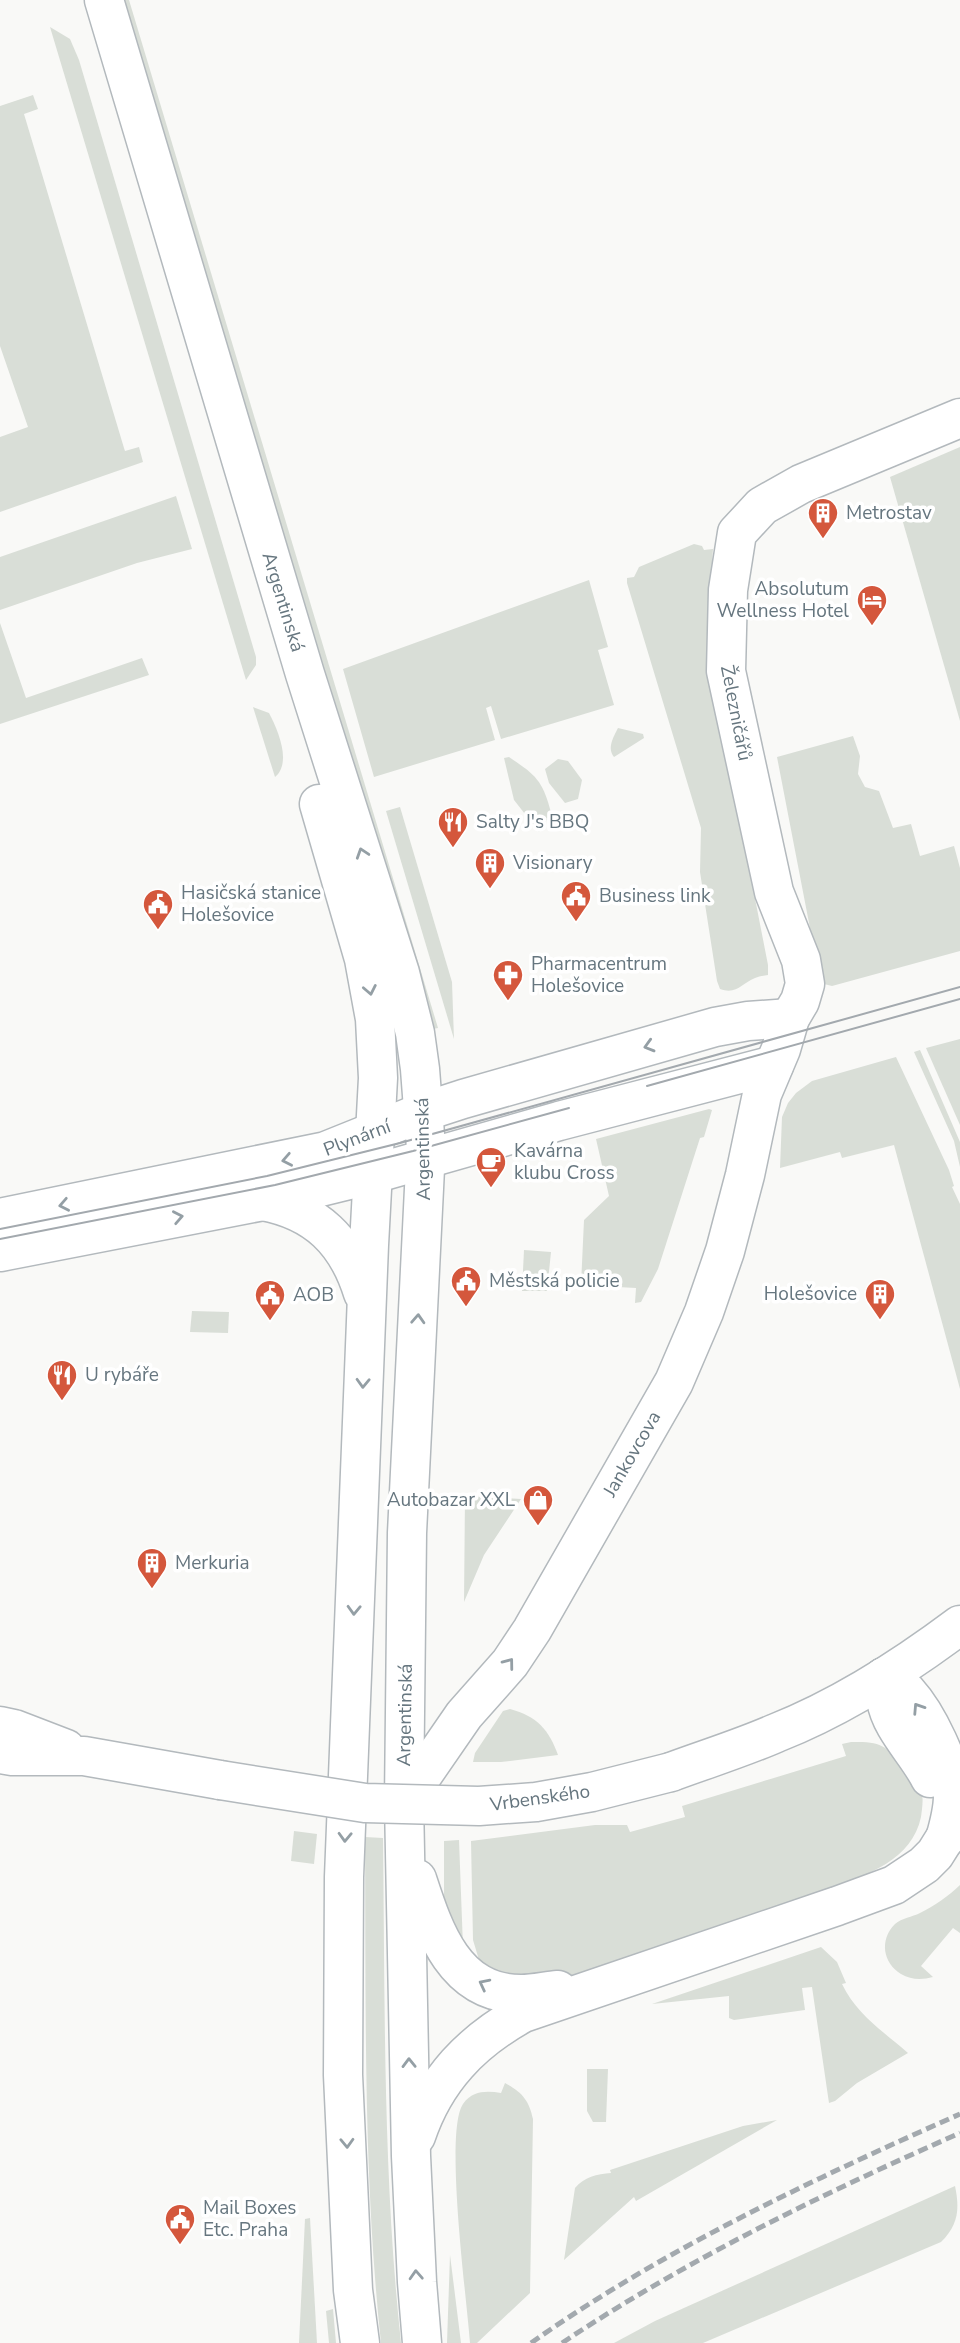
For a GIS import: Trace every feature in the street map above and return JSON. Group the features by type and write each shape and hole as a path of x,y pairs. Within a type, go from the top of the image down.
{"main road":[{"name":"Argentinská","path":"80,0 357,931 375,1018 379,1087 366,1315 344,1877 343,2035 353,2290 360,2343"},
{"name":"Argentinská","path":"104,0 301,661 400,973 415,1032 426,1159 407,1533 404,1802 411,2156 422,2343"},
{"name":"Železničářů","path":"790,1018 800,1001 805,984 805,971 774,892 726,671 728,590 737,533 762,506 801,484 960,418"},
{"name":"Plynární","path":"0,1218 326,1152 423,1112 715,1027 790,1018"},
{"name":"Jankovcova","path":"404,1802 464,1715 510,1663 532,1630 674,1382 704,1312 725,1251 762,1094 790,1018"},
{"name":"Plynární","path":"0,1252 263,1201 373,1174 774,1065"},
{"path":"263,1201 285,1205 305,1214 337,1241 358,1275 366,1315"},
{"name":"Vrbenského","path":"0,1754 84,1756 365,1803 480,1806 536,1802 671,1772 779,1732 884,1677 960,1625"},
{"path":"411,2156 423,2116 443,2081 470,2048 523,2013 894,1885 924,1865 952,1827 923,1763 896,1727 886,1702 884,1677"},
{"name":"Vrbenského","path":"0,1726 14,1728 84,1756"},
{"path":"405,1844 435,1932 457,1968 497,1991 519,1994 599,1986"}],"shaded area":[{"path":"120,0 129,0 438,1028 433,1029"},
{"path":"50,27 70,39 79,60 256,657 256,665 246,680"},
{"path":"33,95 38,109 24,114 124,448 125,451 139,447 143,462 0,512 0,437 28,427 0,346 0,106"},
{"path":"960,447 960,721 890,477"},
{"path":"176,496 192,549 137,563 0,610 0,557"},
{"path":"694,544 702,546 704,550 713,549 707,630 708,658 768,965 768,975 750,980 731,991 720,989 717,981 700,872 701,828 627,583 627,578 634,577 639,567"},
{"path":"589,580 608,647 598,650 614,705 501,739 491,706 486,708 495,740 374,777 343,669"},
{"path":"0,623 26,698 142,658 149,675 0,724"},
{"path":"253,707 269,713 282,746 282,763 275,777"},
{"path":"618,728 643,734 644,738 614,757 611,747"},
{"path":"853,736 860,756 858,774 865,787 879,791 893,828 911,824 920,856 954,846 960,868 960,951 832,986 820,980 777,757"},
{"path":"509,757 532,774 545,793 551,813 539,832 514,800 504,758"},
{"path":"558,759 568,761 582,780 578,799 565,803 549,783 545,769"},
{"path":"400,807 452,982 454,1039 386,811"},
{"path":"960,1039 960,1125 926,1048"},
{"path":"920,1050 960,1142 960,1167 954,1141 914,1052"},
{"path":"896,1057 949,1170 954,1186 952,1187 960,1204 960,1389 894,1145 842,1158 840,1152 780,1168 782,1117 796,1093 812,1081"},
{"path":"712,1110 704,1137 700,1138 658,1269 641,1302 635,1303 636,1288 581,1285 584,1220 609,1196 596,1139"},
{"path":"524,1250 551,1252 547,1291 522,1291"},
{"path":"192,1311 229,1312 228,1333 190,1332"},
{"path":"465,1496 521,1499 484,1555 464,1602"},
{"path":"510,1709 541,1725 558,1755 501,1762 473,1762 475,1753 503,1711"},
{"path":"842,1744 877,1744 888,1750 916,1782 923,1800 916,1832 908,1844 898,1855 874,1871 832,1888 553,1983 498,1979 479,1960 473,1940 471,1841 595,1825 627,1825 630,1832 685,1817 682,1806 846,1756"},
{"path":"294,1831 317,1834 314,1864 291,1861"},
{"path":"365,1837 383,1838 388,2154 401,2343 381,2343 375,2280 368,2154"},
{"path":"459,1840 463,1947 444,1911 444,1841"},
{"path":"960,1885 960,1933 953,1928 921,1966 933,1977 917,1979 901,1974 890,1964 885,1951 890,1930 898,1922 936,1904"},
{"path":"821,1947 837,1962 846,1983 842,1984 855,2005 908,2053 857,2083 835,2101 829,2103 812,1987 802,1988 805,2010 734,2020 729,2018 729,1996 652,2004"},
{"path":"587,2069 608,2069 606,2122 593,2122 587,2111"},
{"path":"505,2083 524,2097 533,2119 530,2293 477,2343 470,2343 456,2181 458,2121 467,2099 481,2092 501,2093"},
{"path":"777,2120 636,2201 634,2197 564,2260 575,2188 582,2181 743,2126"},
{"path":"955,2186 956,2217 941,2242 703,2343 614,2343 655,2321"},
{"path":"310,2218 317,2343 299,2343 305,2219"},
{"path":"450,2255 461,2343 447,2343"},
{"path":"333,2309 336,2343 329,2343 326,2311"}],"tram line":[{"path":"0,1229 267,1176 400,1143 960,987"},
{"path":"647,1086 960,999"},
{"path":"0,1239 275,1185 569,1108"}],"railway":[{"path":"531,2343 633,2277 740,2218 849,2164 960,2114"},
{"path":"562,2343 658,2283 756,2229 960,2133"}],"place":[{"name":"Metrostav","path":"823,540"},
{"name":"Absolutum Wellness Hotel","path":"872,627"},
{"name":"Salty J's BBQ","path":"453,849"},
{"name":"Visionary","path":"490,890"},
{"name":"Business link","path":"576,923"},
{"name":"Hasičská stanice Holešovice","path":"158,931"},
{"name":"Pharmacentrum Holešovice","path":"508,1002"},
{"name":"Kavárna klubu Cross","path":"491,1189"},
{"name":"Městská policie","path":"466,1308"},
{"name":"Holešovice","path":"880,1321"},
{"name":"AOB","path":"270,1322"},
{"name":"U rybáře","path":"62,1402"},
{"name":"Autobazar XXL","path":"538,1527"},
{"name":"Merkuria","path":"152,1590"},
{"name":"Mail Boxes Etc. Praha","path":"180,2246"}]}
